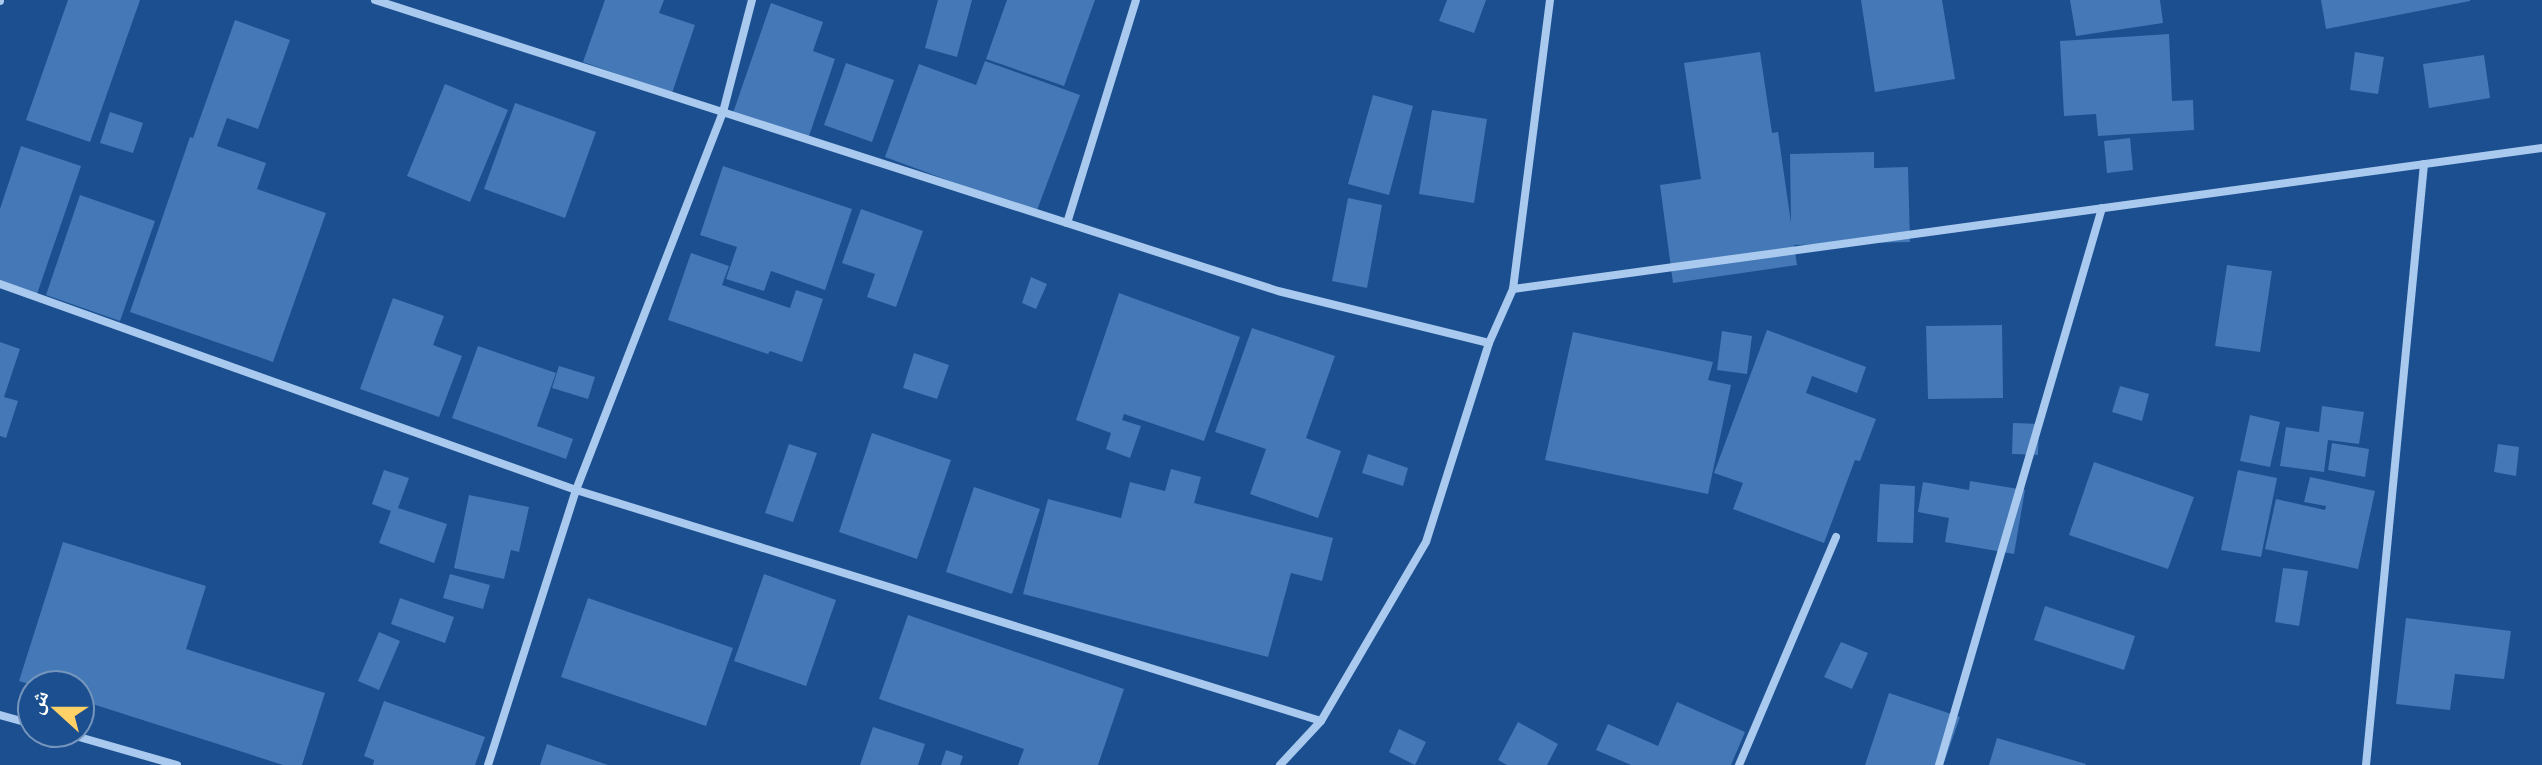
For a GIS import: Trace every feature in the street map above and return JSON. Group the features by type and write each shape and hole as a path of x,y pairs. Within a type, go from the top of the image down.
{"street":[{"path":"375,0 1278,291 1489,343"},
{"path":"488,765 576,490 723,112 752,0"},
{"path":"1067,223 1136,0"},
{"path":"1280,765 1321,721 1426,542 1489,343 1513,289 1550,0"},
{"path":"1513,289 2542,148"},
{"path":"2366,765 2424,164"},
{"path":"1939,765 2102,208"},
{"path":"0,284 576,490 1321,721"},
{"path":"1739,765 1836,537"},
{"path":"96,742 177,765"}],"building":[{"path":"68,0 140,0 90,142 26,120"},
{"path":"605,0 664,0 659,13 695,25 672,93 583,62"},
{"path":"938,0 972,0 957,57 925,48"},
{"path":"1007,0 1095,0 1064,86 986,59"},
{"path":"1447,0 1486,0 1474,33 1439,21"},
{"path":"1861,0 1942,0 1955,79 1875,92"},
{"path":"2070,0 2160,0 2163,23 2076,36"},
{"path":"2321,0 2470,0 2470,1 2326,29"},
{"path":"771,3 823,22 813,51 835,59 808,139 733,113"},
{"path":"235,20 290,40 258,129 227,118 217,146 266,163 257,189 326,213 273,362 130,312 190,137 193,138"},
{"path":"2169,34 2172,101 2193,100 2194,130 2098,136 2096,114 2064,116 2060,41"},
{"path":"1760,52 1772,133 1778,132 1791,223 1790,154 1874,152 1874,168 1908,167 1910,242 1794,245 1797,265 1673,283 1660,185 1701,179 1684,63"},
{"path":"2355,52 2384,57 2378,94 2350,90"},
{"path":"2484,55 2490,98 2429,108 2423,64"},
{"path":"985,61 1080,95 1036,213 885,157 919,64 976,85"},
{"path":"846,63 894,80 872,142 824,125"},
{"path":"445,84 508,110 470,202 407,176"},
{"path":"1373,95 1413,106 1389,195 1348,184"},
{"path":"515,103 596,132 565,218 484,189"},
{"path":"1432,110 1487,119 1474,203 1419,194"},
{"path":"110,112 143,123 133,153 100,143"},
{"path":"2130,138 2133,170 2107,173 2104,141"},
{"path":"21,146 81,166 37,294 0,281 0,209"},
{"path":"723,166 852,209 825,290 771,271 764,291 726,279 737,247 700,235"},
{"path":"80,195 155,221 120,321 46,295"},
{"path":"1348,198 1382,205 1367,288 1332,281"},
{"path":"861,209 923,231 896,307 867,297 875,274 842,263"},
{"path":"691,253 729,266 722,285 790,308 796,290 823,299 802,362 770,351 768,354 668,320"},
{"path":"2227,265 2272,271 2260,352 2215,346"},
{"path":"1031,277 1047,284 1036,309 1022,303"},
{"path":"1119,293 1240,337 1204,441 1124,414 1122,420 1141,426 1130,458 1106,449 1111,433 1076,420"},
{"path":"393,298 444,316 433,345 462,356 439,417 360,389"},
{"path":"2002,325 2003,398 1928,399 1926,326"},
{"path":"1252,328 1335,356 1306,438 1341,451 1318,518 1250,494 1266,449 1215,432"},
{"path":"1767,330 1866,367 1857,393 1812,376 1806,393 1876,419 1860,461 1855,460 1824,543 1733,509 1743,483 1714,473"},
{"path":"1722,331 1752,336 1747,374 1717,370"},
{"path":"1573,332 1713,362 1708,380 1731,385 1708,494 1545,460"},
{"path":"0,342 20,349 4,397 18,401 6,438 0,436"},
{"path":"478,346 556,373 537,426 573,439 566,459 452,418"},
{"path":"914,353 949,365 937,399 903,388"},
{"path":"559,366 595,377 588,399 552,388"},
{"path":"2120,386 2149,394 2142,421 2112,412"},
{"path":"2322,406 2364,412 2359,444 2328,440 2324,472 2280,466 2286,427 2319,432"},
{"path":"2250,415 2280,422 2270,467 2240,461"},
{"path":"2013,423 2039,424 2038,455 2012,454"},
{"path":"872,433 951,460 917,559 839,532"},
{"path":"2332,443 2369,449 2365,477 2328,470"},
{"path":"789,444 817,453 793,522 765,513"},
{"path":"2498,444 2519,447 2516,476 2494,472"},
{"path":"1368,454 1408,468 1403,486 1362,473"},
{"path":"2094,462 2194,497 2168,569 2069,535"},
{"path":"1171,469 1201,477 1194,503 1333,538 1322,581 1291,573 1268,657 1023,594 1048,499 1121,518 1130,482 1165,491"},
{"path":"384,470 409,478 398,508 447,524 434,563 379,543 391,511 372,504"},
{"path":"2238,470 2277,478 2261,557 2221,550"},
{"path":"2310,477 2375,491 2358,569 2265,549 2276,499 2325,510 2326,506 2304,502"},
{"path":"1970,481 2025,490 2014,554 1945,542 1949,518 1918,512 1923,482 1969,490"},
{"path":"1880,484 1915,486 1913,543 1877,542"},
{"path":"974,487 1040,509 1012,594 946,572"},
{"path":"469,495 529,507 519,552 511,550 504,579 454,568"},
{"path":"63,542 206,586 186,649 325,693 302,765 283,765 96,705 96,669 23,669"},
{"path":"2283,568 2308,571 2299,626 2275,622"},
{"path":"450,574 490,585 483,609 443,598"},
{"path":"764,574 836,600 806,686 734,661"},
{"path":"400,598 454,617 445,643 391,624"},
{"path":"588,598 733,648 706,726 561,677"},
{"path":"2045,606 2135,636 2124,670 2034,640"},
{"path":"908,615 1124,689 1098,765 1018,765 1024,749 879,699"},
{"path":"2406,618 2511,631 2504,679 2455,674 2450,710 2396,704"},
{"path":"379,632 400,641 379,690 358,681"},
{"path":"1841,642 1868,653 1852,689 1824,677"},
{"path":"1889,693 1960,717 1943,765 1865,765"},
{"path":"384,701 485,737 475,765 373,765 374,760 364,756"},
{"path":"1677,702 1745,732 1731,765 1631,765 1596,750 1608,724 1658,746"},
{"path":"1518,722 1558,744 1547,765 1507,765 1498,760"},
{"path":"873,727 925,744 918,765 860,765"},
{"path":"1399,729 1426,742 1415,765 1389,752"},
{"path":"1997,738 2086,764 1989,765"},
{"path":"547,744 608,765 540,765"},
{"path":"946,750 963,756 960,765 941,765"}]}
